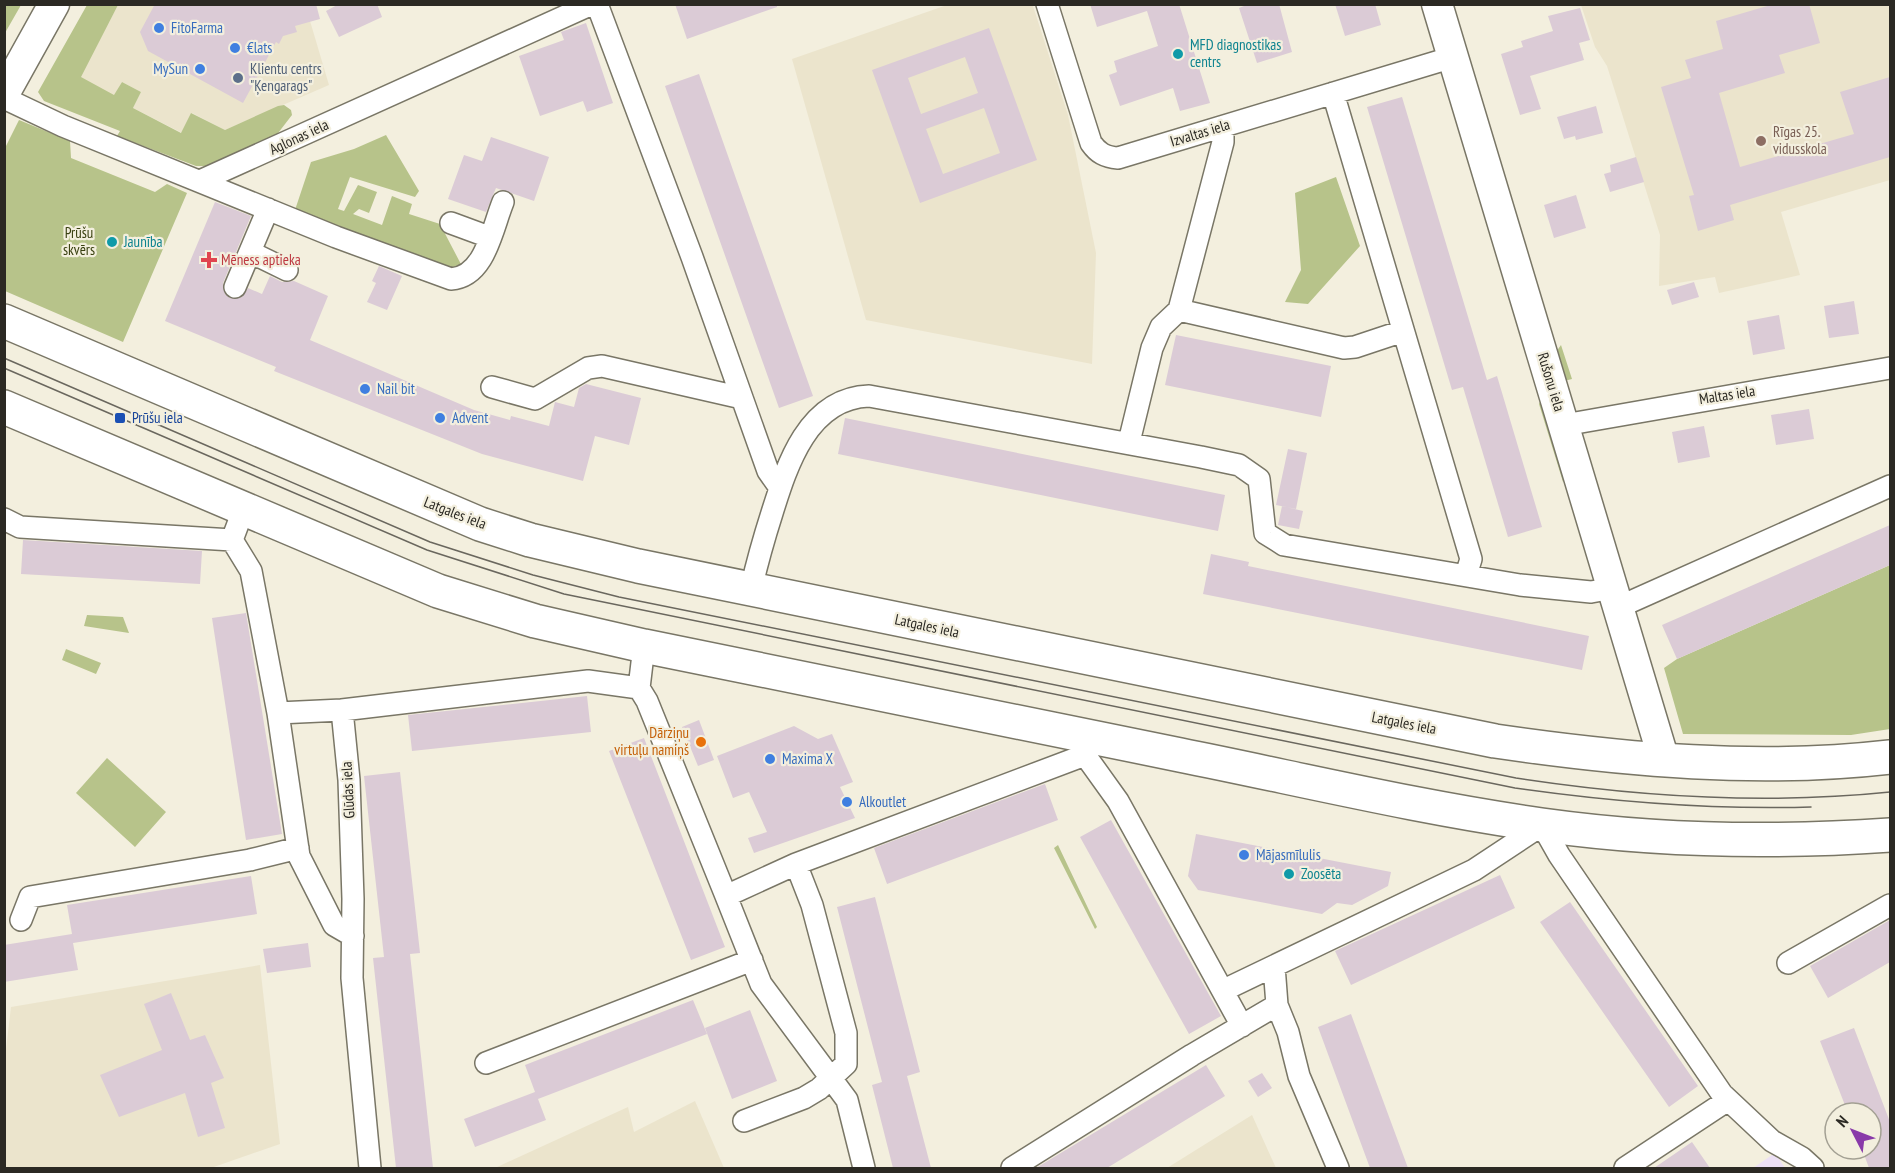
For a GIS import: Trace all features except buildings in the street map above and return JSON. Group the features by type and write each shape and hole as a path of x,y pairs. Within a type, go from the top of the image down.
{"highway":[{"name":"Latgales iela","path":"4,321 480,524 530,540 638,567 1495,741 1583,754 1664,760 1810,764 1890,758"},
{"path":"4,407 438,591 535,621 644,646 1087,746 1542,825 1648,836 1725,839 1828,840 1890,835"}],"street":[{"path":"54,4 6,89 63,126 415,268 451,279 462,278 472,273 503,202"},
{"name":"Aglonas iela","path":"200,181 592,4"},
{"path":"597,4 692,257 768,471 780,488"},
{"name":"Izvaltas iela","path":"1047,4 1091,143 1097,152 1107,157 1118,158 1454,57"},
{"name":"Rušonu iela","path":"1437,4 1664,760"},
{"path":"1333,93 1471,559 1466,575"},
{"path":"1129,442 1152,348 1161,327 1179,310 1223,142 1223,126"},
{"path":"235,287 268,208"},
{"path":"451,223 489,237"},
{"path":"250,252 287,270"},
{"path":"1179,310 1344,348 1355,347 1403,331"},
{"path":"492,387 535,399 588,368 602,366 742,398"},
{"name":"Maltas iela","path":"1564,425 1890,368"},
{"path":"751,589 787,465 802,437 831,407 855,396 868,396 1129,442 1239,465 1260,479 1265,532 1284,545 1520,585 1591,592 1616,597 1890,486"},
{"path":"232,540 244,508"},
{"path":"4,519 20,527 232,540"},
{"path":"232,540 251,571 278,713 299,856 333,925 353,936"},
{"path":"644,646 639,688 647,701 760,984 847,1100 864,1168"},
{"path":"278,713 342,710 588,681 639,688"},
{"name":"Glūdas iela","path":"342,710 349,780 352,978 370,1168"},
{"path":"726,896 796,864 1087,746 1242,1026"},
{"path":"1224,990 1474,870 1542,825 1559,855 1728,1100 1772,1141 1802,1158 1813,1168"},
{"path":"21,920 30,897 250,860 298,848"},
{"path":"744,1121 804,1098 846,1064 846,1033 812,905 796,864"},
{"path":"1788,963 1890,905"},
{"path":"486,1063 752,960"},
{"path":"1274,966 1277,1005 1288,1032 1299,1076 1338,1168"},
{"path":"1012,1168 1277,1005"},
{"path":"1625,1168 1728,1100"}],"shaded area":[{"path":"305,4 329,85 225,130 192,113 182,133 133,108 141,92 122,82 114,96 80,77 118,5"},
{"path":"1025,4 1033,6 1068,115 1096,253 1092,364 866,320 792,59 947,5"},
{"name":"Rīgas 25. vidusskola","path":"1581,5 1890,5 1890,180 1781,212 1800,275 1719,293 1715,277 1659,286 1660,235 1607,66 1595,47"},
{"path":"260,965 280,1144 211,1168 5,1168 4,1066 11,1007"},
{"path":"695,1101 724,1168 495,1168 628,1107 634,1132"},
{"path":"1252,1115 1276,1168 1167,1168"},
{"path":"1775,1153 1785,1168 1753,1168"}],"green space":[{"path":"4,5 21,5 5,33"},
{"path":"87,5 118,5 81,77 114,95 122,82 141,92 133,108 181,133 191,113 225,130 278,106 284,105 291,110 292,115 275,137 211,166 196,166 117,136 120,131 44,101 38,92"},
{"name":"Prūšu skvērs","path":"19,120 70,141 71,158 155,192 167,184 187,193 123,342 5,291 5,148"},
{"path":"386,135 419,191 415,197 350,177 338,209 344,211 358,185 377,192 369,213 359,209 353,214 382,225 392,196 412,204 409,214 440,224 464,270 458,273 294,213 311,162 354,149"},
{"path":"1336,177 1360,246 1308,304 1285,302 1301,270 1295,193"},
{"path":"1561,345 1572,379 1564,381 1556,352"},
{"path":"1541,400 1568,475 1563,482 1539,404"},
{"path":"1890,565 1890,729 1851,735 1683,734 1664,668 1677,659"},
{"path":"87,615 123,617 129,633 84,626"},
{"path":"66,649 101,663 96,674 62,660"},
{"path":"107,758 166,812 135,847 76,793"},
{"path":"1058,845 1097,927 1095,929 1054,848"}],"tram line":[{"path":"4,358 430,542 533,575 619,597 1516,778 1609,790 1703,797 1796,798 1890,792"},
{"path":"4,368 427,550 564,594 1515,788 1662,804 1811,807"}],"place":[{"name":"FitoFarma","path":"159,28"},
{"name":"€lats","path":"235,48"},
{"name":"MFD diagnostikas centrs","path":"1178,54"},
{"name":"MySun","path":"200,69"},
{"name":"Klientu centrs \"Ķengarags\"","path":"238,78"},
{"name":"Rīgas 25. vidusskola","path":"1761,141"},
{"name":"Jaunība","path":"112,242"},
{"name":"Mēness aptieka","path":"209,260"},
{"name":"Nail bit","path":"365,389"},
{"name":"Prūšu iela","path":"120,418"},
{"name":"Advent","path":"440,418"},
{"name":"Dārziņu virtuļu namiņš","path":"701,742"},
{"name":"Maxima X","path":"770,759"},
{"name":"Alkoutlet","path":"847,802"},
{"name":"Mājasmīlulis","path":"1244,855"},
{"name":"Zoosēta","path":"1289,874"}]}
